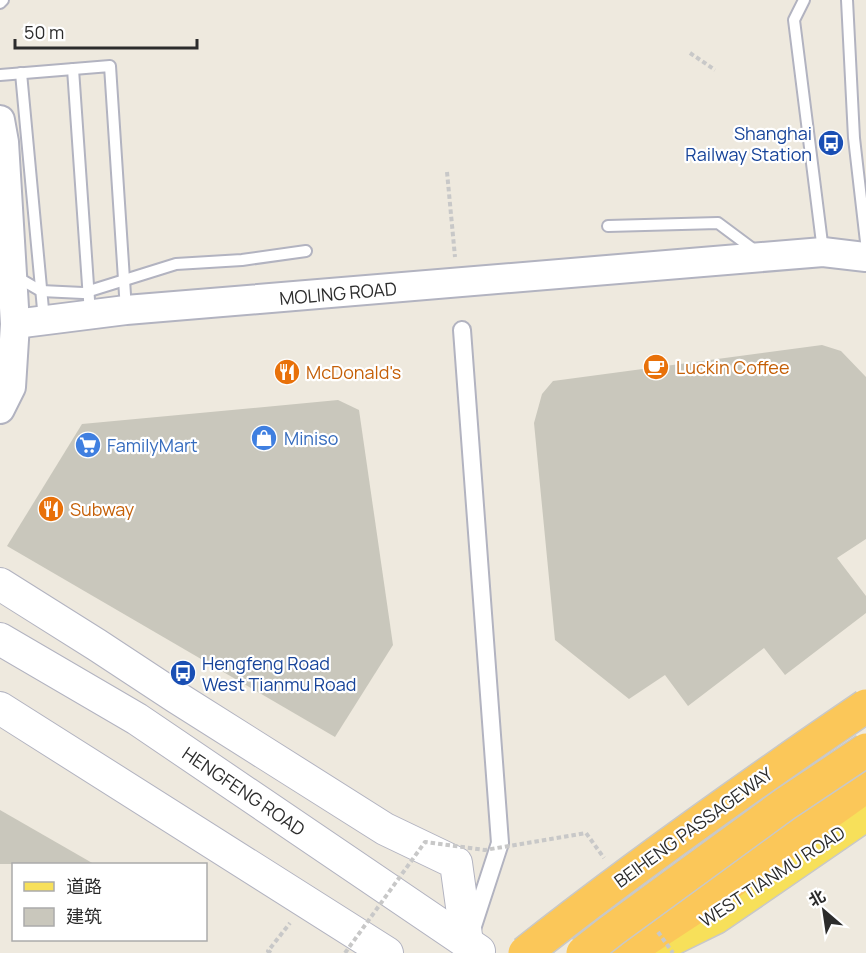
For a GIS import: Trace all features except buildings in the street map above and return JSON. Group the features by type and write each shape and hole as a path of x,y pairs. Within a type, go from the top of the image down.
{"highway":[{"name":"BEIHENG PASSAGEWAY","path":"525,953 590,902 746,788 866,708"},
{"name":"BEIHENG PASSAGEWAY","path":"583,953 785,804 866,750"},
{"path":"625,953 706,900 866,786"}],"main road":[{"path":"0,584 385,829 456,863 475,948"},
{"name":"HENGFENG ROAD","path":"0,639 137,719 475,948"},
{"path":"76,685 97,645"},
{"path":"0,708 387,953"},
{"path":"520,953 555,931 866,708"},
{"path":"614,953 696,891 866,775"},
{"name":"WEST TIANMU ROAD","path":"644,953 716,917 866,814"}],"street":[{"path":"0,120 4,142 15,324 11,387 0,409"},
{"name":"MOLING ROAD","path":"15,324 44,321 90,303 126,310 823,252 866,257"},
{"path":"462,330 500,843 475,948"}],"lane":[{"path":"804,0 794,20 823,252"},
{"path":"847,0 854,138 866,242"},
{"path":"0,75 110,66 126,310"},
{"path":"73,69 90,303"},
{"path":"21,73 44,321"},
{"path":"608,226 718,223 764,257"},
{"path":"90,303 124,280 176,264 242,260 306,251"},
{"path":"12,275 41,291 83,293 90,303"}],"path":[{"path":"690,52 715,70"},
{"path":"447,172 454,248"},
{"path":"345,953 425,842 485,850"},
{"path":"271,953 268,951 306,901"}],"place":[{"name":"Shanghai Railway Station","path":"831,143"},
{"name":"Luckin Coffee","path":"656,367"},
{"name":"McDonald's","path":"287,372"},
{"name":"Miniso","path":"264,438"},
{"name":"FamilyMart","path":"88,445"},
{"name":"Subway","path":"51,509"},
{"name":"Hengfeng Road West Tianmu Road","path":"183,673"}]}
